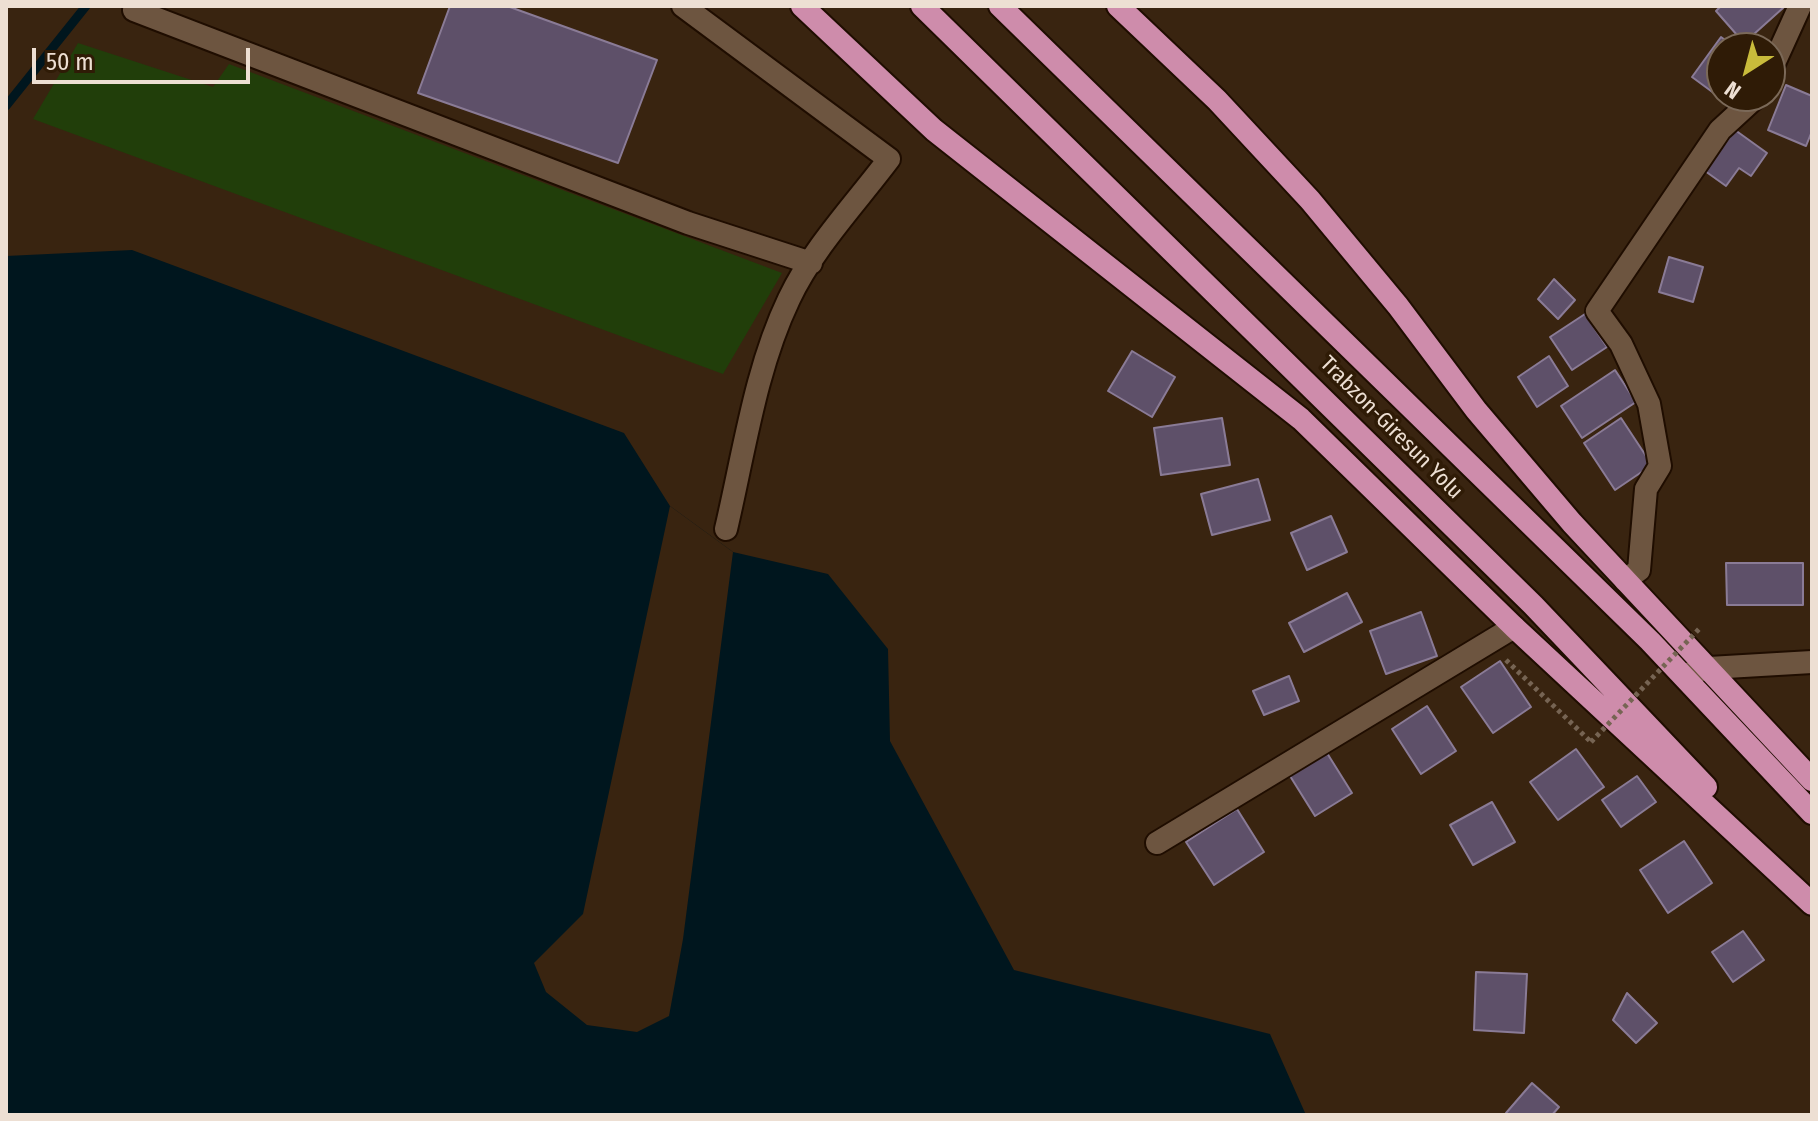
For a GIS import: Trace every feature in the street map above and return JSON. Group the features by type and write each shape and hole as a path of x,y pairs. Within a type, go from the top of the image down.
{"highway":[{"path":"802,6 934,130 1301,419 1514,627 1812,901"},
{"name":"Trabzon-Giresun Yolu","path":"922,6 1533,605 1812,901"},
{"name":"Trabzon-Giresun Yolu","path":"1000,6 1683,675 1812,813"},
{"path":"1118,6 1217,100 1310,200 1398,306 1476,410 1625,580 1812,780"}],"street":[{"path":"683,6 696,19 889,159 811,263 789,298 766,362 726,529"},
{"path":"1786,37 1800,6"},
{"path":"134,10 688,223 811,263"},
{"path":"1625,580 1639,570 1646,489 1660,466 1649,404 1621,344 1597,311 1720,130 1740,112"},
{"path":"1157,843 1514,627"},
{"path":"1683,675 1709,668 1812,662"}],"path":[{"path":"1488,642 1591,742 1700,628"}],"green space":[{"path":"78,43 213,87 229,64 782,273 723,374 33,119"}],"water":[{"path":"132,250 624,433 670,506 733,552 828,574 888,649 890,741 1014,970 1270,1034 1306,1115 6,1115 6,256"}],"pier":[{"path":"670,506 733,552 683,939 669,1016 637,1032 587,1025 546,992 534,963 583,914"}],"building":[{"path":"450,6 507,6 657,60 618,163 418,93"},
{"path":"1721,6 1783,8 1756,32 1734,32 1716,11"},
{"path":"1706,58 1706,87 1692,77"},
{"path":"1786,85 1812,96 1812,131 1806,146 1768,130 1775,112 1786,112"},
{"path":"1735,130 1767,153 1751,176 1739,168 1726,186 1705,171"},
{"path":"1669,257 1703,267 1693,302 1659,292"},
{"path":"1554,279 1575,300 1558,319 1538,299"},
{"path":"1585,314 1607,347 1572,370 1550,337"},
{"path":"1132,351 1175,377 1152,417 1108,391"},
{"path":"1549,356 1568,386 1537,407 1518,377"},
{"path":"1615,370 1636,402 1582,438 1561,406"},
{"path":"1222,418 1230,465 1161,475 1154,428"},
{"path":"1621,418 1652,465 1615,490 1584,443"},
{"path":"1258,479 1270,520 1212,535 1201,494"},
{"path":"1331,516 1347,552 1307,570 1291,533"},
{"path":"1726,563 1803,563 1803,605 1727,605"},
{"path":"1347,593 1362,622 1304,652 1289,623"},
{"path":"1421,612 1437,656 1386,674 1370,631"},
{"path":"1500,661 1531,707 1493,733 1461,687"},
{"path":"1289,676 1299,701 1264,715 1253,691"},
{"path":"1427,706 1456,751 1421,774 1392,729"},
{"path":"1576,749 1604,787 1558,820 1530,782"},
{"path":"1327,753 1352,793 1315,816 1290,776"},
{"path":"1637,776 1656,802 1621,827 1602,800"},
{"path":"1492,802 1515,842 1473,865 1450,825"},
{"path":"1237,809 1264,852 1214,885 1186,842"},
{"path":"1684,841 1712,883 1668,913 1640,870"},
{"path":"1743,931 1764,960 1733,982 1712,952"},
{"path":"1476,972 1527,974 1524,1033 1474,1030"},
{"path":"1627,993 1657,1023 1636,1043 1613,1020"},
{"path":"1532,1083 1559,1107 1552,1115 1508,1115 1506,1113"}],"waterway":[{"path":"6,106 86,6"}]}
